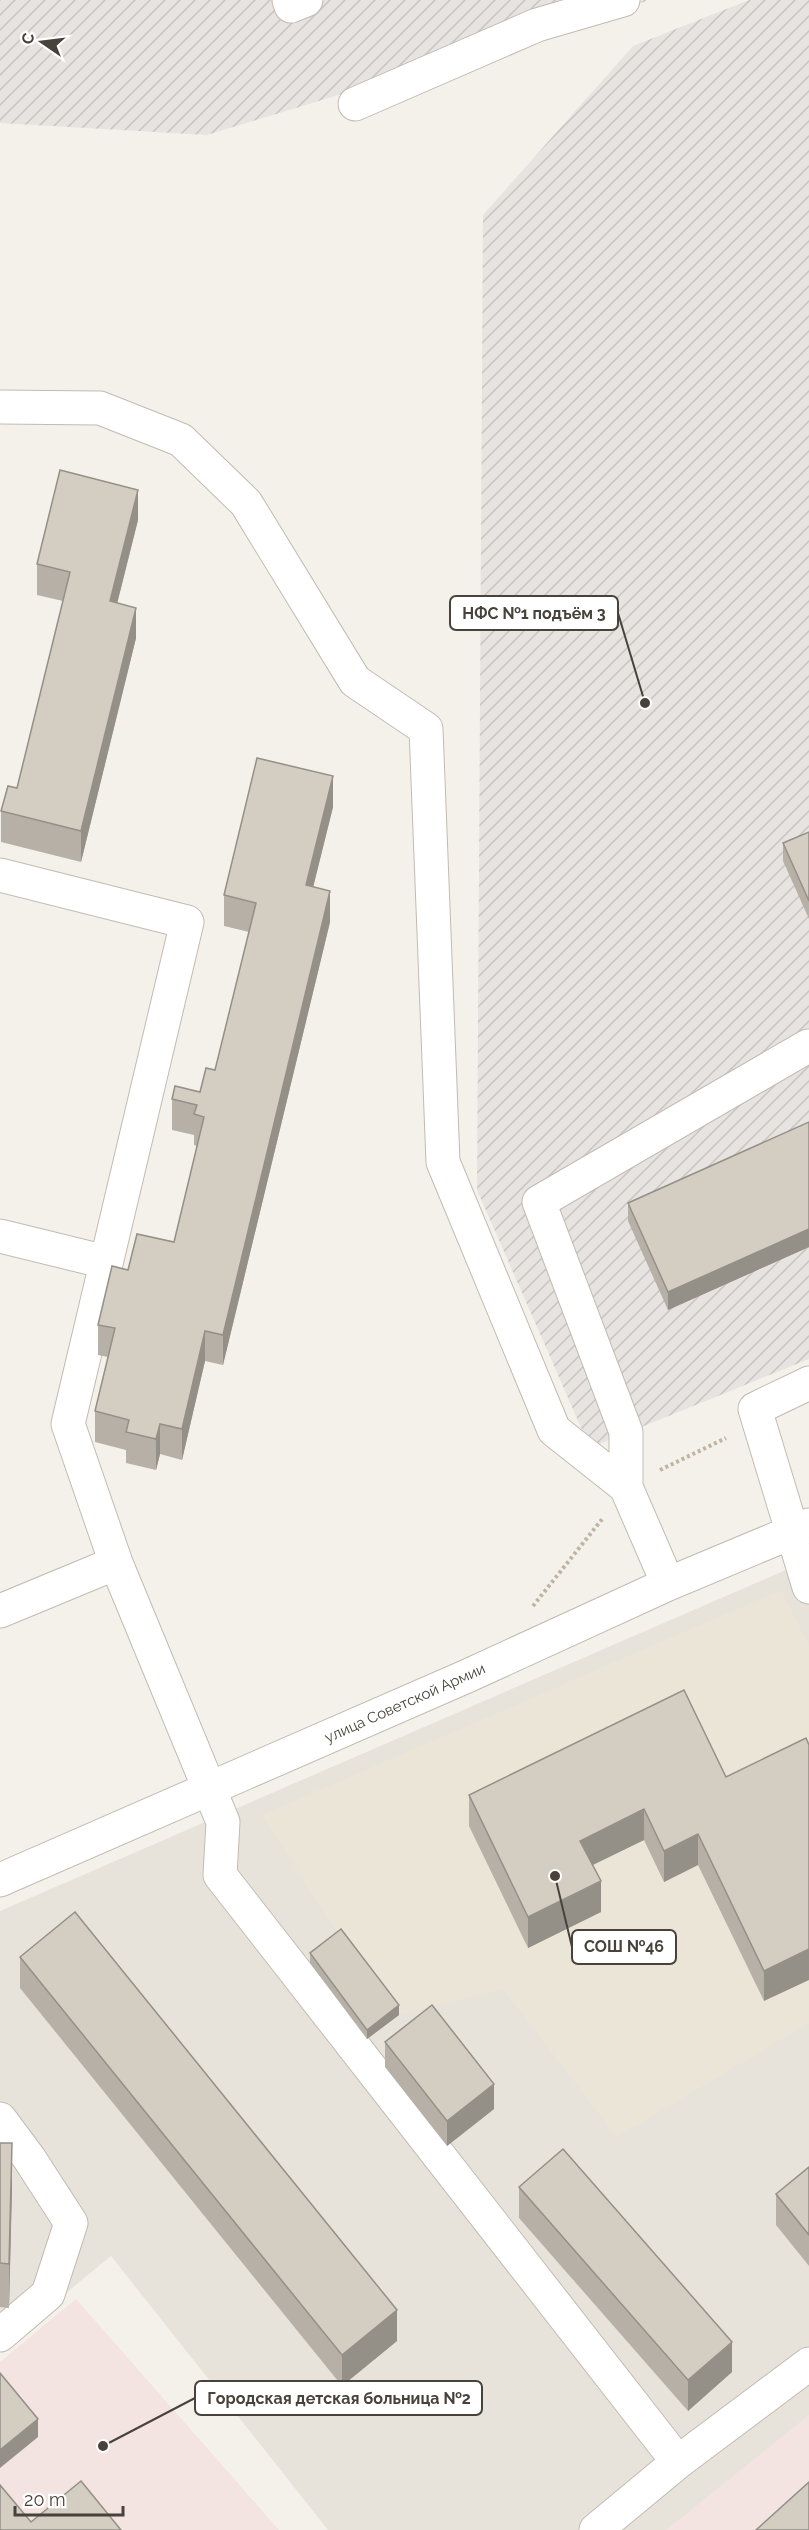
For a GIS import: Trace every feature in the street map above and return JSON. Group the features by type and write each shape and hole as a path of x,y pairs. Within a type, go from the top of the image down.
{"street":[{"path":"289,0 291,6 306,0"},
{"path":"355,104 537,25 623,0"},
{"path":"0,407 100,408 181,440 246,503 355,681 426,729 443,1162 554,1430 626,1487"},
{"path":"0,875 187,922 68,1424 116,1563 223,1822 220,1875 678,2462"},
{"path":"668,1584 626,1487 626,1432 539,1202 808,1046"},
{"path":"0,1236 106,1262"},
{"path":"809,1383 755,1409 801,1529 809,1587"},
{"name":"улица Советской Армии","path":"0,1880 465,1677 668,1584 801,1529"},
{"path":"0,1611 116,1563"},
{"path":"0,2119 29,2158 71,2223 48,2294 0,2334"},
{"path":"596,2530 678,2462 809,2364"}],"path":[{"path":"527,1615 626,1487 759,1422"}],"shaded area":[{"path":"0,0 647,1 207,135 0,123"},
{"path":"749,0 809,0 809,1359 590,1448 477,1190 483,215 633,46"},
{"path":"809,1560 809,2530 328,2530 111,2256 0,2347 0,1911"},
{"path":"781,1590 809,1646 809,2023 617,2137 503,1989 399,2015 341,1938 262,1815"},
{"path":"76,2299 279,2530 0,2530 0,2362"},
{"path":"809,2415 809,2530 666,2530"}],"building":[{"path":"60,470 138,490 110,601 136,608 81,831 1,811 8,786 17,788 70,572 37,564"},
{"path":"257,758 333,776 306,885 330,891 223,1335 205,1331 182,1429 160,1424 156,1439 126,1432 129,1420 95,1411 115,1328 98,1325 112,1266 128,1270 137,1234 174,1242 204,1117 194,1114 197,1105 172,1099 175,1086 200,1092 206,1068 215,1070 256,903 224,895"},
{"path":"809,832 809,901 783,843"},
{"path":"809,1122 809,1229 668,1292 628,1203"},
{"path":"684,1690 726,1777 806,1738 809,1745 809,1949 764,1971 698,1834 664,1851 644,1809 580,1841 601,1881 528,1917 469,1795"},
{"path":"75,1912 397,2310 342,2355 20,1957"},
{"path":"341,1929 399,2005 367,2030 310,1953"},
{"path":"432,2005 494,2084 447,2121 385,2042"},
{"path":"0,2143 12,2143 9,2264 0,2263"},
{"path":"563,2149 732,2342 688,2380 519,2187"},
{"path":"809,2167 809,2235 776,2194"},
{"path":"0,2373 38,2419 0,2450"},
{"path":"81,2481 121,2530 0,2530 0,2485 31,2522"},
{"path":"809,2482 809,2530 756,2530"}],"place":[{"name":"НФС №1 подъём 3","path":"645,703"},
{"name":"СОШ №46","path":"555,1876"},
{"name":"Городская детская больница №2","path":"103,2446"}]}
